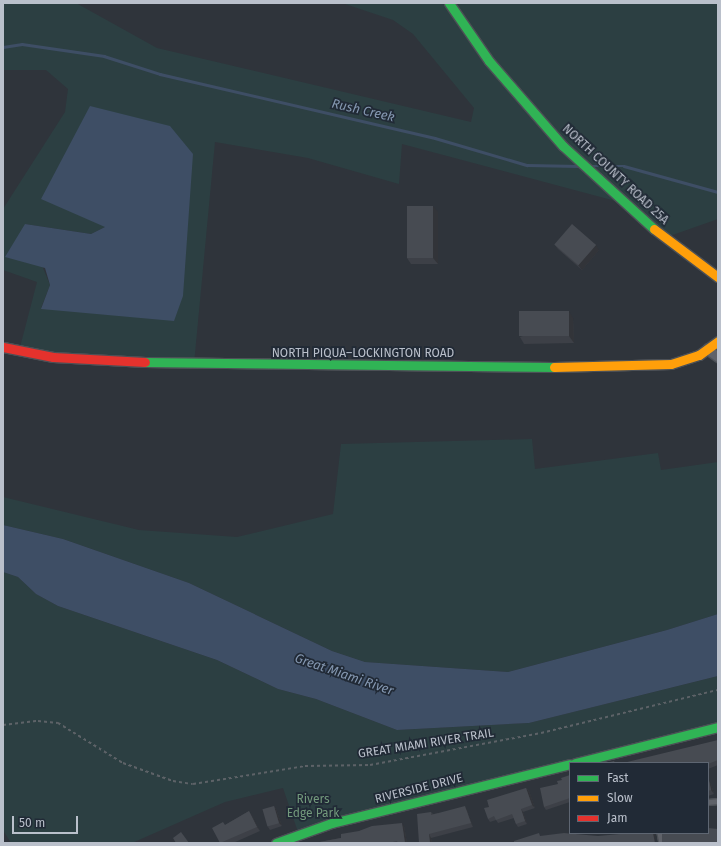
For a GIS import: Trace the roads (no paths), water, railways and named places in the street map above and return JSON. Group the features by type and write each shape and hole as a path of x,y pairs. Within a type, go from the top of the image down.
{"main road":[{"name":"NORTH COUNTY ROAD 25A","path":"449,3 489,61 563,146 664,238 718,277"},
{"name":"NORTH PIQUA–LOCKINGTON ROAD","path":"3,348 53,357 175,364 600,368 671,364 699,355 718,342"},
{"path":"579,762 718,727"},
{"name":"RIVERSIDE DRIVE","path":"276,843 332,823 569,764"}],"street":[{"path":"707,350 718,357"}],"water":[{"path":"90,106 170,126 193,154 183,296 174,321 41,309 50,285 45,268 5,257 25,224 91,234 105,227 41,199"},
{"name":"Great Miami River","path":"3,525 63,539 189,583 332,651 365,662 508,672 667,630 718,614 718,676 529,723 397,730 316,699 278,689 217,660 58,606 36,594 18,577 3,572"}],"waterway":[{"name":"Rush Creek","path":"3,47 22,44 104,56 160,74 435,138 527,165 579,166"},
{"name":"Rush Creek","path":"592,166 624,166 718,192"}],"park label":[{"name":"Rivers Edge Park","path":"313,807"}]}
